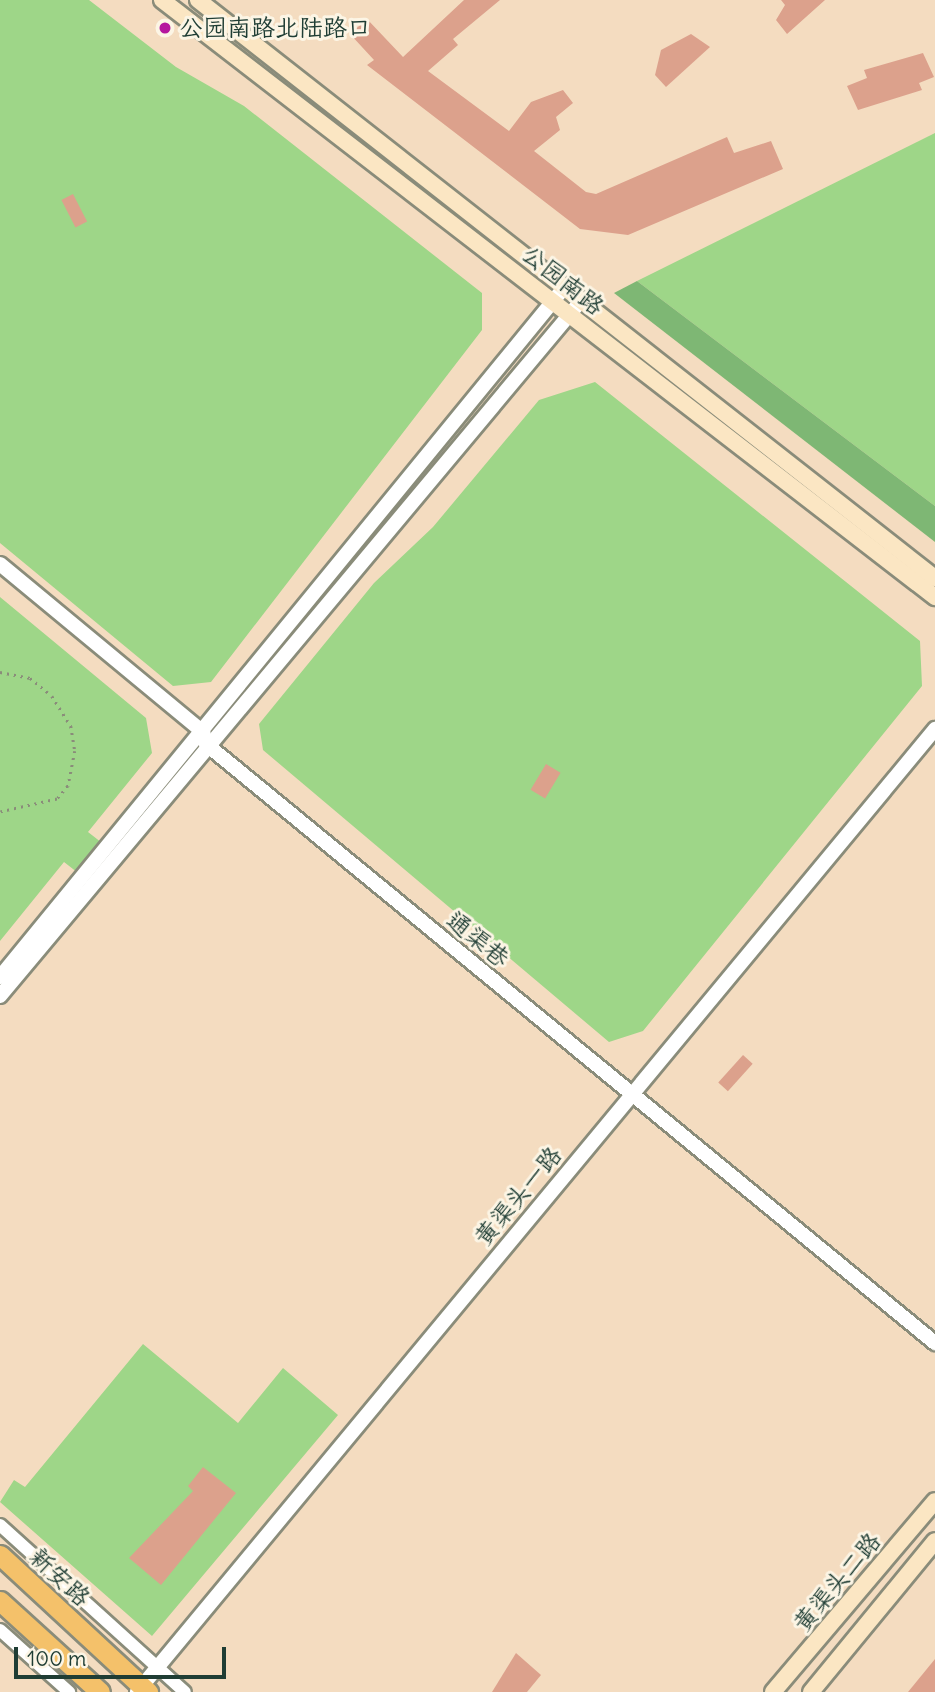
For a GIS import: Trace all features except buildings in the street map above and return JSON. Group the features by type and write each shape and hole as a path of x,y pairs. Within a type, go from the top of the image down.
{"main road":[{"name":"公园南路","path":"162,0 557,295 935,597"},
{"name":"公园南路","path":"198,0 557,295"},
{"name":"公园南路","path":"575,309 935,578"},
{"name":"黄渠头二路","path":"773,1692 935,1501"},
{"name":"黄渠头二路","path":"811,1692 935,1541"},
{"name":"新安路","path":"0,1555 142,1690"},
{"path":"0,1601 100,1692"}],"street":[{"path":"0,996 557,295"},
{"path":"0,977 575,309"},
{"name":"通渠巷","path":"0,564 632,1095 935,1343"},
{"name":"黄渠头一路","path":"142,1690 158,1667 935,729"},
{"path":"0,1525 185,1692"},
{"path":"0,1630 69,1692"}],"path":[{"path":"0,672 30,678 52,696 67,718 75,751 68,786 57,799 0,812"}],"green space":[{"path":"0,0 89,0 176,67 244,106 482,293 482,330 211,682 173,686 0,543"},
{"path":"935,133 935,506 637,281"},
{"path":"637,281 935,506 935,542 614,293"},
{"path":"595,382 920,641 922,686 643,1031 609,1042 263,750 259,724 374,583 433,527 539,400"},
{"path":"0,597 146,718 152,753 88,832 106,846 82,876 64,862 0,941"},
{"path":"143,1344 238,1423 283,1368 338,1415 152,1636 0,1502 14,1480 25,1487"}],"place":[{"name":"公园南路北陆路口","path":"165,28"}]}
